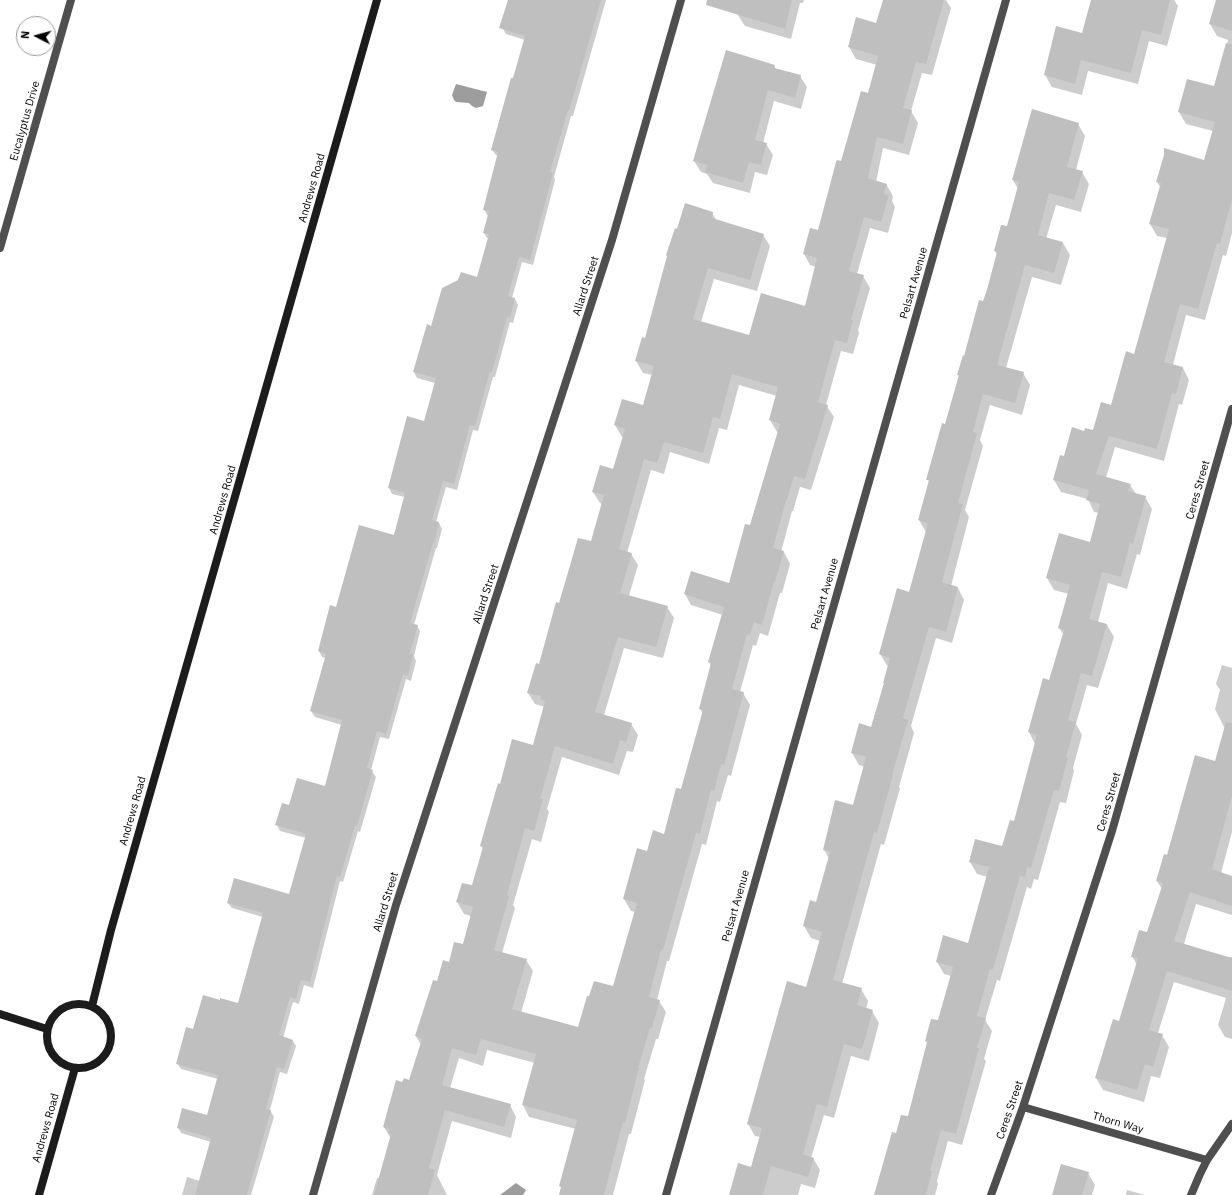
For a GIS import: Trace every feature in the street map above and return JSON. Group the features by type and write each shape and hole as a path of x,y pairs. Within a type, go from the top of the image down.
{"main road":[{"name":"Andrews Road","path":"92,1006 110,930 377,0"},
{"path":"73,1004 92,1006 101,1012 111,1029 109,1049 103,1058 95,1064 85,1068 75,1068 65,1065 56,1059 50,1050 47,1040 47,1029 51,1020 65,1007 73,1004"},
{"path":"0,1014 47,1029"},
{"name":"Andrews Road","path":"39,1195 75,1068"}],"street":[{"name":"Eucalyptus Drive","path":"0,248 4,220 71,0"},
{"name":"Allard Street","path":"313,1195 394,912 610,247 681,0"},
{"name":"Pelsart Avenue","path":"666,1195 1006,0"},
{"name":"Ceres Street","path":"991,1195 1023,1107 1112,830 1232,409"},
{"name":"Thorn Way","path":"1023,1107 1207,1160"},
{"path":"1192,1195 1207,1160 1232,1124"}],"shaded area":[{"path":"456,84 487,92 483,106 476,108 469,103 456,102 452,95"},
{"path":"516,1183 526,1190 523,1195 500,1195"}],"building":[{"path":"508,0 601,0 550,172 553,173 530,260 519,257 508,296 515,298 510,318 507,317 475,426 470,425 454,484 443,481 432,520 439,522 410,623 418,625 410,653 413,654 408,676 403,674 386,734 377,731 367,768 373,770 357,826 355,826 340,877 337,876 310,982 301,980 296,999 290,997 279,1035 293,1040 284,1069 277,1067 266,1109 271,1110 247,1195 195,1195 211,1138 177,1128 182,1108 207,1115 218,1075 176,1064 186,1027 193,1029 203,995 238,1003 263,913 227,903 234,878 289,894 306,834 275,825 282,803 289,805 297,778 325,786 342,720 310,711 326,654 318,651 330,605 336,607 359,525 394,535 405,493 388,488 407,416 424,421 436,378 413,372 427,324 431,326 442,288 458,280 461,272 477,277 489,234 483,233 489,211 483,210 498,152 491,150 511,78 513,78 525,36 499,28"},
{"path":"707,0 792,0 785,29 706,5"},
{"path":"883,0 944,0 926,64 916,62 903,108 912,110 903,144 877,137 868,178 887,184 884,194 889,195 881,222 864,217 849,271 864,275 851,320 853,320 847,343 835,340 818,402 828,405 805,479 794,476 786,500 773,548 784,551 762,625 754,622 750,635 747,634 732,689 744,692 724,765 721,764 714,791 711,790 700,834 696,833 663,950 661,950 649,997 660,1000 638,1068 625,1123 623,1122 604,1195 559,1195 561,1187 559,1186 577,1120 522,1105 536,1054 481,1039 476,1055 452,1048 442,1085 511,1104 504,1127 445,1110 429,1168 435,1170 428,1195 374,1195 391,1134 388,1133 389,1129 383,1127 396,1080 402,1082 404,1078 409,1080 422,1039 415,1036 433,980 437,981 443,960 449,962 454,942 463,944 473,907 456,902 462,883 472,885 483,847 480,846 498,783 500,784 512,739 533,745 545,701 540,699 541,696 527,693 536,663 539,664 556,602 559,603 578,538 591,541 604,495 592,492 600,465 613,469 625,429 614,425 622,399 643,405 654,366 635,361 642,337 645,338 667,256 666,255 675,228 677,229 685,203 713,212 712,218 764,234 750,280 708,268 693,319 749,335 761,293 805,306 817,258 803,254 810,228 818,230 836,162 837,160 841,161 861,91 868,93 878,56 848,47 856,17 876,23","holes":["732,374 778,387 769,420 780,424 750,525 745,524 729,583 691,571 684,594 724,607 708,662 711,663 699,709 703,710 681,789 676,788 664,834 653,830 647,851 637,848 623,899 637,903 613,986 594,981 589,996 587,996 578,1027 512,1009 527,959 494,950 509,896 507,895 525,828 534,831 543,799 540,799 555,746 613,764 620,740 626,742 632,723 595,712 618,637 656,647 668,606 620,593 632,553 619,549 644,459 657,463 664,442 703,453 713,417 720,419"]},
{"path":"1091,0 1170,0 1161,35 1142,30 1131,73 1081,60 1075,84 1044,75 1056,26 1082,33"},
{"path":"1216,0 1232,0 1232,31 1209,24"},
{"path":"1226,43 1232,44 1232,199 1220,244 1217,243 1198,309 1180,304 1164,362 1183,367 1176,394 1172,393 1157,449 1109,436 1096,474 1131,484 1128,491 1146,496 1133,544 1130,543 1121,577 1102,572 1089,619 1107,624 1092,676 1081,673 1068,720 1076,722 1066,757 1068,758 1059,791 1054,790 1031,868 1027,867 1025,877 1020,876 993,969 990,969 977,1016 986,1018 977,1048 979,1048 956,1134 941,1130 930,1171 932,1171 926,1195 874,1195 892,1132 896,1133 901,1115 908,1116 927,1042 925,1041 931,1019 938,1020 953,967 936,962 943,935 968,943 989,867 969,862 975,839 1002,846 1010,820 1014,821 1037,735 1028,732 1043,678 1049,680 1064,630 1058,628 1070,585 1046,578 1059,533 1090,542 1100,504 1086,500 1089,490 1053,480 1060,455 1064,456 1072,427 1084,431 1085,428 1093,430 1101,402 1111,405 1126,351 1134,354 1169,229 1149,224 1161,183 1156,182 1164,155 1164,148 1204,160 1215,122 1178,112 1187,79 1214,86"},
{"path":"726,50 775,65 774,68 801,75 795,98 768,90 755,140 767,143 761,165 749,162 743,183 705,172 707,165 693,161"},
{"path":"1032,109 1079,123 1067,167 1083,171 1074,200 1049,193 1038,235 1063,242 1054,273 1025,265 997,365 1024,372 1015,403 983,394 973,432 977,433 958,503 963,504 942,582 958,587 946,632 929,627 903,718 908,720 877,833 874,832 833,980 862,988 857,1005 873,1010 862,1049 844,1044 827,1107 817,1104 803,1154 814,1158 808,1177 771,1166 763,1195 729,1195 738,1163 751,1167 762,1128 747,1124 787,981 806,987 822,932 803,926 810,900 816,902 830,852 823,850 835,800 853,805 866,757 851,753 859,723 871,727 884,683 890,658 879,654 897,588 909,592 928,523 918,520 929,480 926,480 942,423 945,424 959,375 957,375 963,355 964,356 979,300 983,301 987,290 997,252 994,251 1001,225 1007,226 1019,182 1012,180"},
{"path":"1226,722 1232,723 1232,796 1212,869 1232,876 1232,906 1190,892 1174,941 1232,958 1232,991 1167,971 1149,1030 1163,1034 1153,1067 1145,1064 1137,1090 1095,1078 1113,1019 1119,1021 1138,958 1131,957 1139,930 1147,932 1163,883 1156,881 1164,854 1167,855 1195,755 1215,761"},
{"path":"1061,1164 1089,1172 1082,1195 1052,1195"}]}
